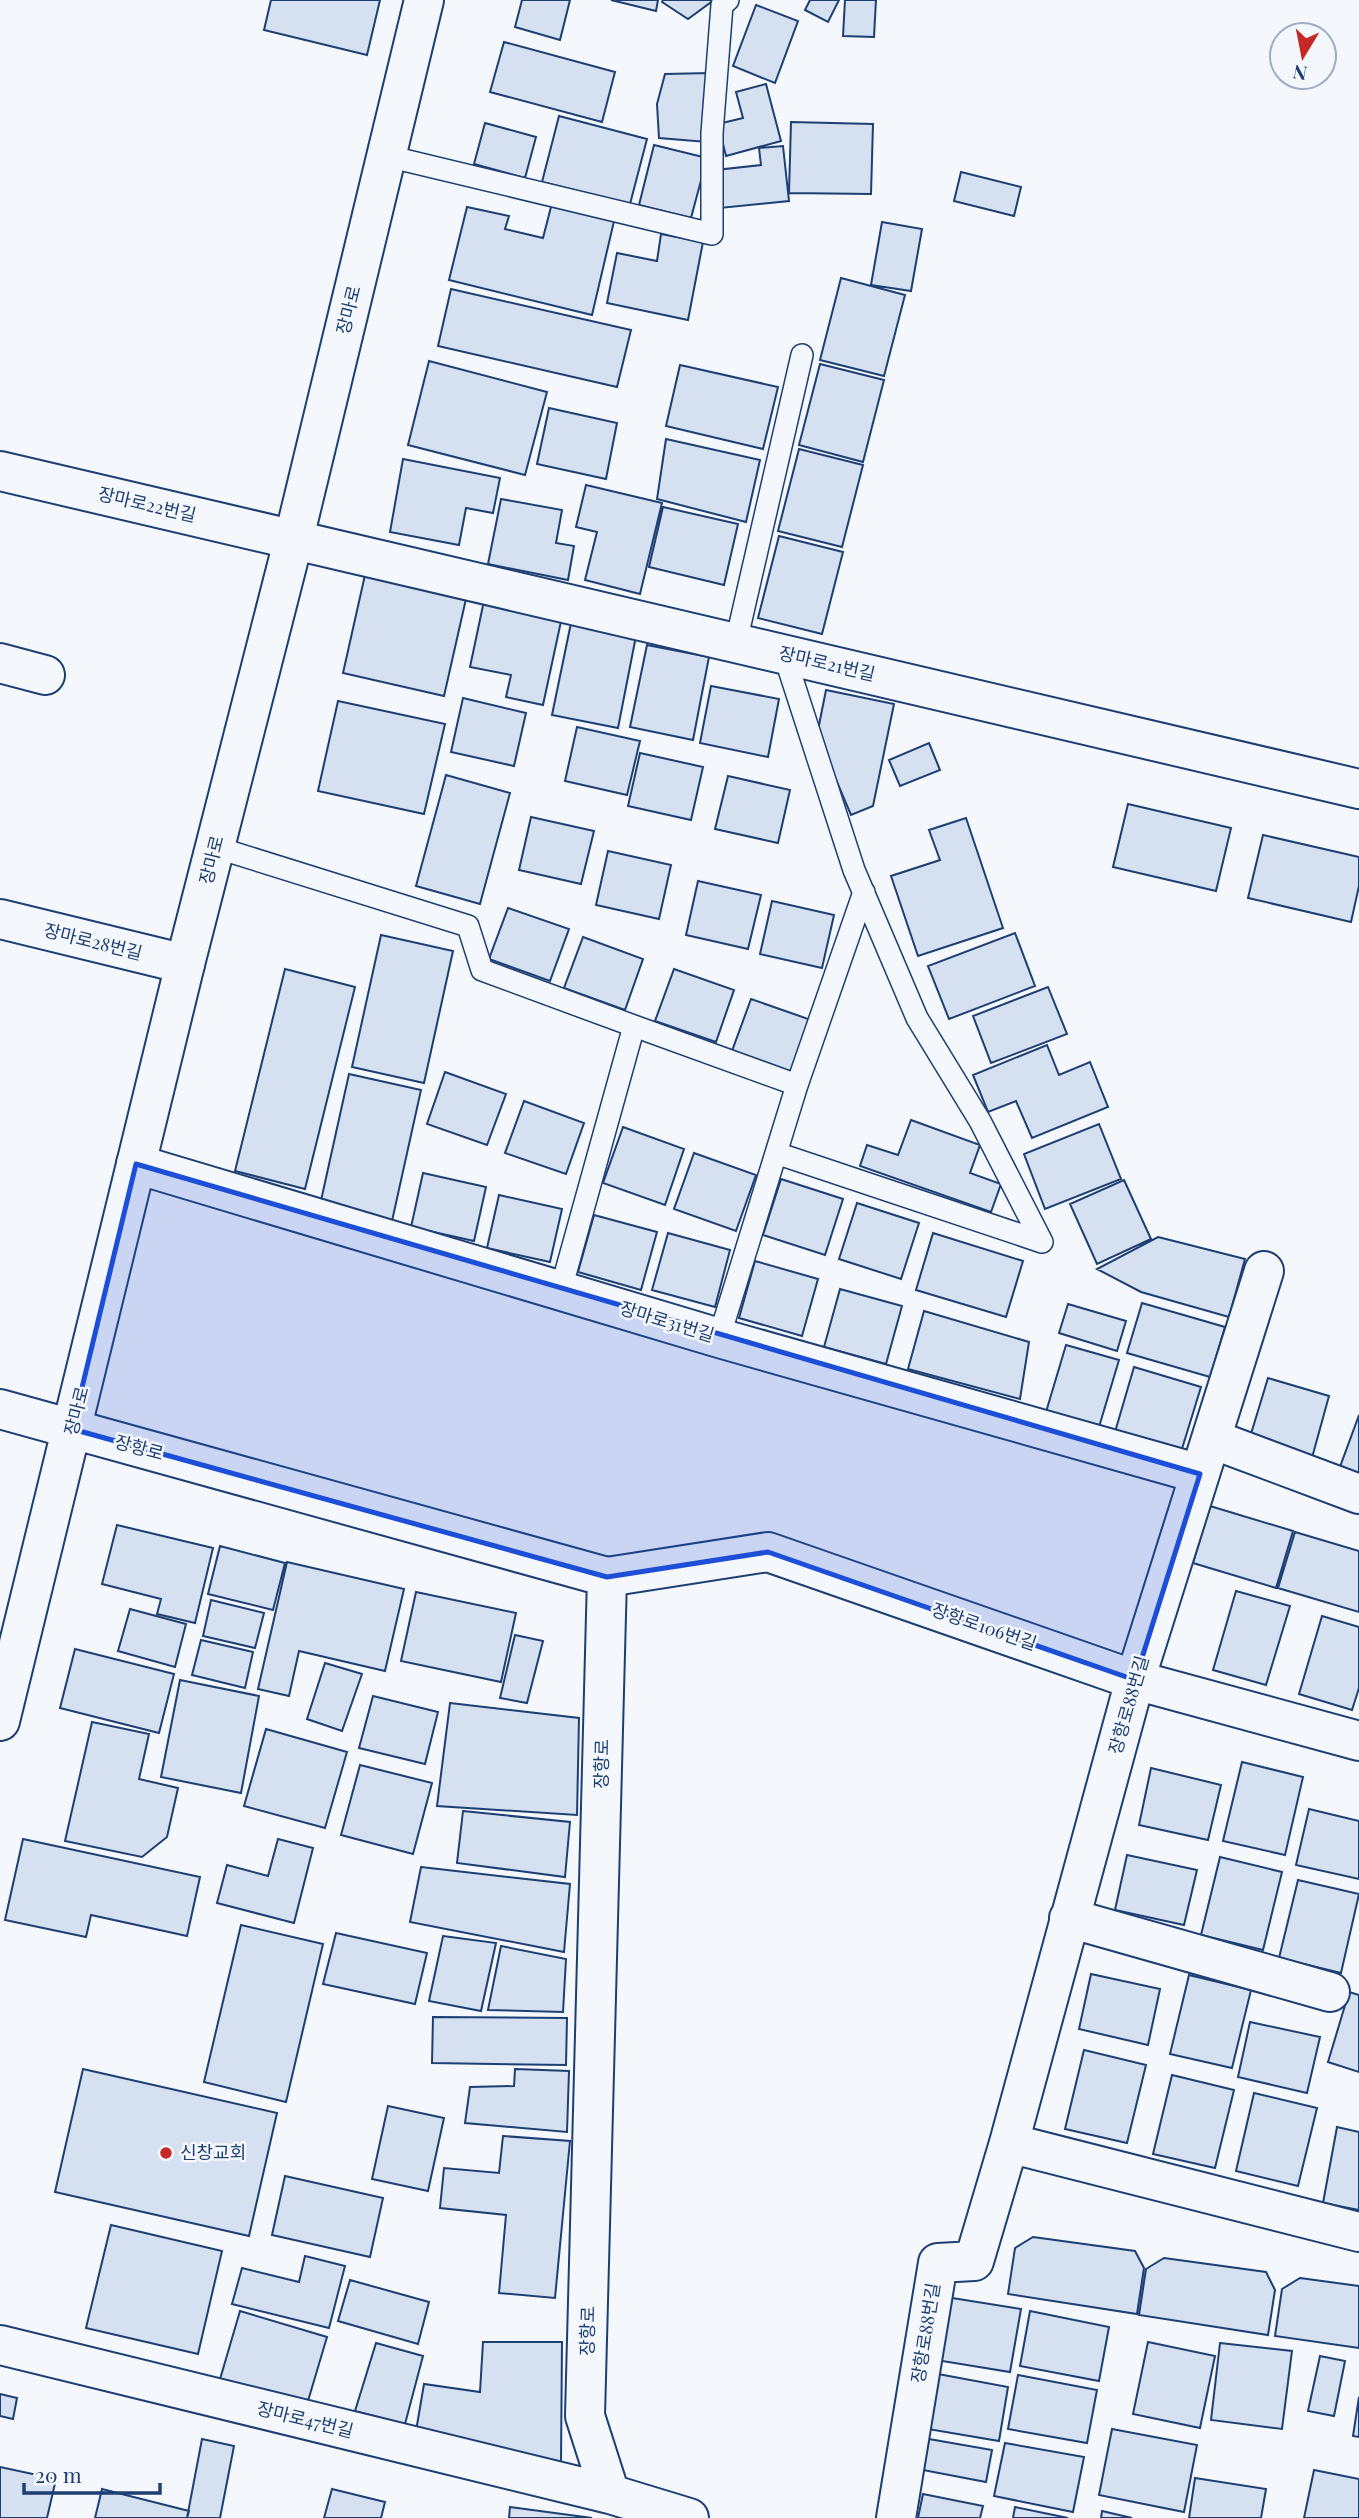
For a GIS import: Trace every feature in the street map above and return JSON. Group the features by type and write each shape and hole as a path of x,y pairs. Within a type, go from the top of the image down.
{"street":[{"name":"장마로","path":"0,1721 136,1164 294,538 424,0"},
{"name":"장마로22번길","path":"0,471 294,538"},
{"name":"장마로21번길","path":"294,538 1359,789"},
{"path":"0,663 45,675"},
{"name":"장마로28번길","path":"0,919 186,964"},
{"name":"장마로31번길","path":"136,1164 719,1338 1359,1494"},
{"name":"장항로88번길","path":"896,2518 938,2263 974,2261 1009,2143 1135,1680 1264,1270"},
{"name":"장항로","path":"0,1409 607,1577 586,2416 608,2506"},
{"name":"장항로106번길","path":"607,1577 768,1552 1135,1680 1359,1741"},
{"path":"1069,1918 1330,1992"},
{"path":"1009,2143 1359,2232"},
{"name":"장마로47번길","path":"0,2345 608,2506"},
{"path":"608,2506 689,2518"}],"lane":[{"path":"387,156 712,234 713,120 722,5 728,0"},
{"path":"736,642 802,355"},
{"path":"776,1153 1042,1242 980,1121 917,1018 863,892 783,654"},
{"path":"215,847 468,926 482,970 797,1086"},
{"path":"719,1338 797,1086 863,892"},
{"path":"561,1289 634,1026"}],"highlighted area":[{"path":"136,1164 1200,1474 1135,1680 768,1552 607,1577 72,1429"}],"building":[{"path":"271,0 380,0 367,55 264,30"},
{"path":"522,0 570,0 560,40 515,27"},
{"path":"611,0 658,0 656,11"},
{"path":"714,0 688,19 662,2"},
{"path":"810,0 839,0 828,22 805,10"},
{"path":"845,0 876,0 874,37 843,36"},
{"path":"756,5 798,21 775,83 733,66"},
{"path":"504,42 615,72 602,122 490,92"},
{"path":"710,73 707,142 659,138 657,104 665,74"},
{"path":"766,84 781,141 726,156 718,124 743,118 736,92"},
{"path":"559,116 647,139 630,204 542,182"},
{"path":"791,122 873,124 871,194 789,193"},
{"path":"485,123 536,137 525,178 474,164"},
{"path":"654,145 707,158 691,218 639,205"},
{"path":"783,146 789,201 720,208 716,170 761,165 759,148"},
{"path":"961,172 1021,187 1014,216 954,201"},
{"path":"552,203 615,217 592,315 449,280 467,207 509,216 505,229 543,238"},
{"path":"882,222 922,229 911,291 871,285"},
{"path":"661,234 703,242 688,320 607,303 617,253 657,261"},
{"path":"841,278 905,295 884,376 820,360"},
{"path":"451,289 631,330 617,387 438,346"},
{"path":"429,361 547,392 525,475 408,445"},
{"path":"820,364 884,380 863,462 799,445"},
{"path":"680,365 778,387 763,449 666,426"},
{"path":"549,408 617,423 606,479 537,464"},
{"path":"666,439 760,460 746,522 657,499"},
{"path":"799,449 863,465 842,547 778,531"},
{"path":"403,459 500,478 493,513 466,508 459,545 390,532"},
{"path":"586,485 662,503 640,594 585,580 597,532 576,527"},
{"path":"501,499 562,510 556,543 574,546 568,580 488,564"},
{"path":"663,507 738,524 724,585 649,567"},
{"path":"779,536 843,552 822,634 758,618"},
{"path":"367,566 468,590 444,696 343,673"},
{"path":"485,596 563,612 543,705 506,697 511,675 470,667"},
{"path":"571,623 636,636 618,728 552,715"},
{"path":"647,645 709,657 693,740 630,727"},
{"path":"711,686 779,699 768,757 700,743"},
{"path":"826,690 894,704 873,806 851,815 817,735"},
{"path":"463,698 526,713 514,766 451,752"},
{"path":"338,701 445,724 424,814 318,791"},
{"path":"577,727 640,741 627,795 565,781"},
{"path":"929,743 940,770 900,786 889,760"},
{"path":"640,753 703,767 691,820 628,806"},
{"path":"446,775 510,793 480,904 416,886"},
{"path":"728,776 790,790 778,843 715,829"},
{"path":"1128,804 1231,828 1216,891 1113,867"},
{"path":"531,817 594,831 581,884 519,870"},
{"path":"966,818 1003,928 918,956 891,876 940,860 929,830"},
{"path":"1263,835 1359,857 1359,886 1351,922 1248,898"},
{"path":"608,851 671,865 659,919 596,905"},
{"path":"698,881 761,895 748,949 686,935"},
{"path":"772,901 834,915 822,968 760,954"},
{"path":"508,908 569,929 550,981 489,959"},
{"path":"1015,933 1035,986 949,1019 928,966"},
{"path":"381,935 453,951 424,1083 352,1067"},
{"path":"583,937 643,959 625,1010 564,988"},
{"path":"285,969 355,987 305,1189 235,1171"},
{"path":"674,969 734,990 716,1042 655,1021"},
{"path":"1048,987 1067,1034 991,1063 973,1016"},
{"path":"751,999 811,1020 793,1073 732,1051"},
{"path":"1047,1045 1059,1075 1090,1062 1108,1107 1032,1138 1016,1101 988,1112 973,1075"},
{"path":"445,1072 506,1094 487,1145 427,1124"},
{"path":"349,1074 421,1090 392,1221 320,1205"},
{"path":"524,1101 584,1123 566,1174 505,1153"},
{"path":"911,1120 980,1145 970,1173 1001,1184 991,1212 860,1166 867,1145 898,1155"},
{"path":"1099,1124 1121,1179 1045,1209 1024,1154"},
{"path":"623,1127 684,1149 665,1205 603,1183"},
{"path":"694,1153 756,1175 736,1231 674,1209"},
{"path":"423,1173 486,1187 474,1241 411,1227"},
{"path":"781,1179 843,1199 825,1255 763,1235"},
{"path":"1124,1180 1151,1239 1097,1264 1070,1204"},
{"path":"499,1195 562,1209 550,1262 487,1248"},
{"path":"857,1203 919,1223 901,1279 839,1259"},
{"path":"594,1215 657,1232 641,1290 578,1272"},
{"path":"668,1233 730,1250 715,1307 652,1290"},
{"path":"933,1233 1023,1261 1006,1317 916,1290"},
{"path":"1158,1237 1245,1259 1229,1317 1141,1292 1097,1269"},
{"path":"755,1261 818,1279 802,1336 739,1318"},
{"path":"840,1289 902,1306 886,1364 824,1347"},
{"path":"1142,1303 1225,1327 1210,1377 1127,1353"},
{"path":"1068,1304 1126,1321 1117,1351 1059,1333"},
{"path":"924,1311 1029,1342 1020,1399 908,1369"},
{"path":"1066,1345 1119,1360 1099,1427 1046,1412"},
{"path":"1134,1367 1201,1387 1181,1452 1115,1432"},
{"path":"1268,1378 1329,1396 1310,1465 1247,1447"},
{"path":"1359,1415 1359,1483 1337,1475"},
{"path":"1210,1506 1293,1531 1276,1588 1193,1563"},
{"path":"117,1525 213,1548 195,1623 157,1614 161,1599 102,1584"},
{"path":"1295,1532 1359,1551 1359,1612 1278,1588"},
{"path":"220,1546 285,1563 273,1610 208,1594"},
{"path":"287,1562 404,1589 385,1671 299,1651 289,1696 258,1689"},
{"path":"1236,1591 1290,1606 1266,1685 1213,1670"},
{"path":"416,1592 516,1613 501,1682 401,1661"},
{"path":"211,1600 264,1613 255,1648 203,1636"},
{"path":"130,1609 186,1624 175,1667 118,1651"},
{"path":"1322,1616 1359,1627 1359,1688 1352,1710 1299,1694"},
{"path":"515,1635 543,1641 527,1703 500,1698"},
{"path":"201,1640 253,1652 245,1688 192,1675"},
{"path":"75,1649 174,1674 159,1733 60,1708"},
{"path":"325,1663 362,1674 342,1731 307,1719"},
{"path":"180,1680 259,1696 241,1793 161,1777"},
{"path":"373,1696 438,1712 425,1764 359,1748"},
{"path":"450,1703 579,1718 577,1815 437,1806"},
{"path":"92,1722 149,1734 139,1779 178,1788 167,1837 142,1857 65,1841"},
{"path":"266,1729 347,1752 325,1828 244,1806"},
{"path":"1242,1762 1303,1777 1285,1855 1223,1841"},
{"path":"360,1765 432,1783 413,1854 341,1835"},
{"path":"1151,1768 1221,1785 1208,1840 1139,1825"},
{"path":"1309,1809 1359,1821 1359,1879 1296,1865"},
{"path":"463,1811 570,1822 565,1877 457,1863"},
{"path":"23,1839 200,1877 187,1936 91,1915 86,1937 5,1920"},
{"path":"278,1839 313,1848 294,1923 217,1903 227,1865 268,1876"},
{"path":"1127,1855 1197,1870 1184,1925 1115,1910"},
{"path":"1220,1857 1282,1872 1263,1950 1201,1935"},
{"path":"421,1867 570,1884 564,1952 410,1922"},
{"path":"1298,1880 1359,1894 1341,1973 1279,1958"},
{"path":"241,1925 323,1944 286,2102 204,2082"},
{"path":"336,1933 427,1953 415,2004 323,1984"},
{"path":"443,1936 496,1943 481,2011 429,2001"},
{"path":"501,1946 566,1959 563,2012 488,2010"},
{"path":"1091,1974 1160,1989 1148,2045 1079,2029"},
{"path":"1189,1975 1251,1990 1232,2068 1170,2054"},
{"path":"1349,1992 1359,1995 1359,2072 1328,2062"},
{"path":"433,2017 567,2018 566,2065 432,2063"},
{"path":"1250,2022 1320,2037 1307,2093 1238,2077"},
{"path":"1084,2050 1146,2065 1127,2143 1065,2129"},
{"name":"신창교회","path":"83,2069 277,2113 249,2236 55,2192"},
{"path":"515,2069 569,2071 567,2132 465,2123 470,2087 514,2086"},
{"path":"1172,2075 1234,2090 1215,2168 1153,2154"},
{"path":"1254,2093 1317,2108 1298,2186 1236,2171"},
{"path":"388,2106 444,2118 428,2191 372,2179"},
{"path":"1337,2127 1359,2132 1359,2210 1323,2203"},
{"path":"503,2136 570,2141 555,2298 499,2293 506,2215 440,2208 444,2168 499,2173"},
{"path":"285,2176 383,2198 370,2257 272,2235"},
{"path":"111,2225 222,2251 198,2354 86,2328"},
{"path":"1033,2237 1135,2251 1144,2268 1137,2314 1008,2294 1015,2248"},
{"path":"305,2256 345,2266 329,2328 232,2304 242,2268 299,2282"},
{"path":"1164,2258 1266,2272 1275,2290 1268,2335 1139,2315 1146,2269"},
{"path":"1300,2278 1359,2286 1359,2348 1275,2336 1282,2289"},
{"path":"350,2280 429,2302 418,2344 338,2321"},
{"path":"946,2297 1021,2309 1010,2372 936,2360"},
{"path":"240,2311 327,2337 305,2411 218,2386"},
{"path":"1030,2311 1109,2327 1099,2381 1020,2366"},
{"path":"483,2342 562,2342 561,2463 416,2431 424,2384 480,2392"},
{"path":"1148,2342 1215,2356 1200,2428 1133,2414"},
{"path":"376,2343 423,2356 405,2424 355,2411"},
{"path":"1220,2343 1292,2351 1282,2429 1211,2420"},
{"path":"1320,2356 1345,2361 1334,2416 1308,2411"},
{"path":"938,2374 1008,2387 999,2441 928,2429"},
{"path":"1018,2375 1097,2390 1087,2443 1008,2429"},
{"path":"0,2394 17,2398 13,2419 0,2416"},
{"path":"1359,2397 1359,2437 1353,2436"},
{"path":"1112,2429 1197,2445 1184,2512 1099,2495"},
{"path":"202,2439 234,2446 220,2518 187,2518"},
{"path":"929,2439 992,2450 986,2482 923,2470"},
{"path":"1005,2443 1084,2457 1073,2512 994,2496"},
{"path":"0,2467 56,2479 47,2518 0,2518"},
{"path":"1314,2470 1359,2479 1359,2518 1304,2518"},
{"path":"1195,2478 1266,2489 1261,2518 1189,2518"},
{"path":"102,2489 189,2511 187,2518 95,2518"},
{"path":"332,2489 385,2502 381,2518 324,2518"},
{"path":"923,2494 983,2506 980,2518 918,2518"},
{"path":"510,2507 592,2518 509,2518"},
{"path":"1015,2507 1068,2518 1013,2518"},
{"path":"1102,2511 1132,2518 1101,2518"}],"place":[{"name":"신창교회","path":"166,2153"}]}
